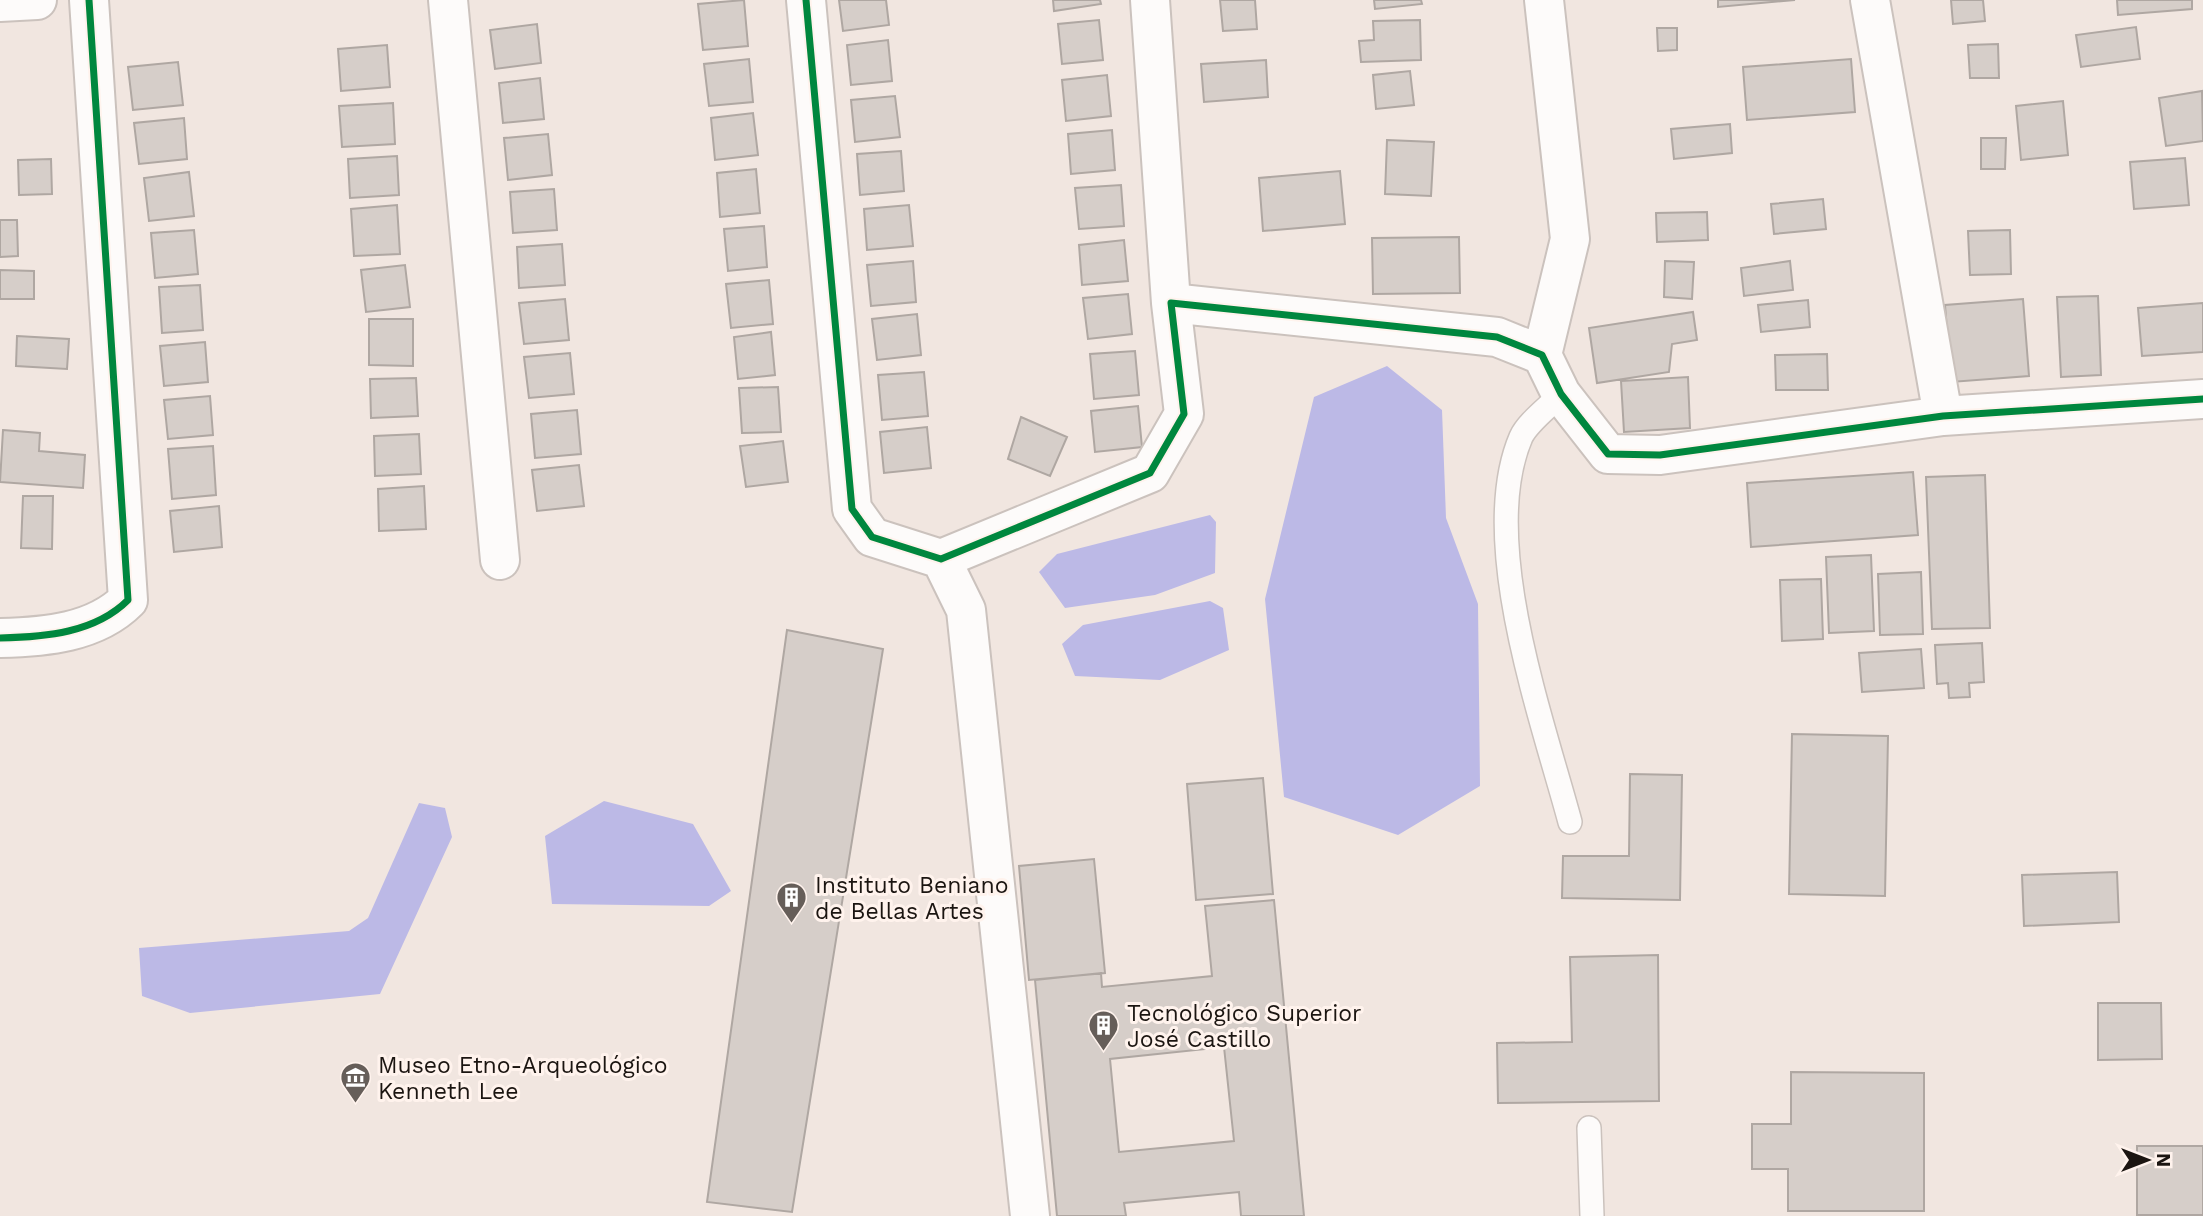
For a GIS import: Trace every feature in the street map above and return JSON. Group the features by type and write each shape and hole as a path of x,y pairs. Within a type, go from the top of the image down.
{"street":[{"path":"0,2 37,0"},
{"path":"0,638 45,637 111,617 128,600 89,0"},
{"path":"448,0 500,561"},
{"path":"806,0 852,509 872,537 941,559 1150,473 1184,414 1171,303 1150,0"},
{"path":"1544,0 1570,239 1542,355 1561,394 1608,454 1660,455 1943,416 2203,399"},
{"path":"1870,0 1943,416"},
{"path":"1171,303 1497,337 1542,355"},
{"path":"941,559 966,610 1030,1216"}],"lane":[{"path":"1561,394 1522,435 1507,483 1507,552 1525,656 1570,822"},
{"path":"1589,1128 1592,1216"}],"water":[{"path":"1387,366 1442,410 1446,518 1478,604 1480,786 1398,835 1284,797 1265,599 1314,397"},
{"path":"1210,515 1216,522 1215,573 1155,595 1065,608 1039,572 1057,554"},
{"path":"1210,601 1223,608 1229,650 1160,680 1075,676 1062,644 1083,625"},
{"path":"604,801 693,824 731,891 709,906 552,904 545,836"},
{"path":"419,803 445,808 452,837 380,994 190,1013 142,996 139,948 349,931 368,918"}],"building":[{"path":"744,0 748,46 703,50 698,4"},
{"path":"839,0 886,0 889,25 843,31"},
{"path":"1053,0 1100,0 1101,4 1054,11"},
{"path":"1220,0 1255,0 1257,29 1223,31"},
{"path":"1374,0 1421,0 1422,4 1375,9"},
{"path":"1718,0 1795,0 1718,7"},
{"path":"1951,0 1983,0 1985,21 1953,24"},
{"path":"2117,0 2192,0 2192,9 2118,15"},
{"path":"1099,20 1103,60 1062,64 1058,24"},
{"path":"1420,20 1421,60 1361,62 1359,41 1374,40 1373,21"},
{"path":"537,24 541,63 495,69 490,30"},
{"path":"2136,27 2140,59 2081,67 2076,35"},
{"path":"1657,28 1677,28 1677,50 1658,51"},
{"path":"888,40 892,81 851,85 847,45"},
{"path":"1998,44 1999,78 1970,78 1968,45"},
{"path":"387,45 390,87 341,91 338,49"},
{"path":"749,59 753,102 709,106 704,64"},
{"path":"1851,59 1855,112 1747,120 1743,67"},
{"path":"1266,60 1268,97 1204,102 1201,64"},
{"path":"178,62 183,105 133,110 128,67"},
{"path":"1410,71 1414,105 1376,109 1373,75"},
{"path":"1107,75 1111,116 1066,121 1062,80"},
{"path":"540,78 544,119 503,123 499,83"},
{"path":"2202,91 2203,141 2166,146 2159,98"},
{"path":"895,96 900,137 855,142 851,100"},
{"path":"2063,101 2068,155 2021,160 2016,106"},
{"path":"393,103 395,144 342,147 339,106"},
{"path":"753,113 758,155 715,160 711,118"},
{"path":"184,118 187,159 139,164 134,123"},
{"path":"1730,124 1732,153 1674,159 1671,129"},
{"path":"1112,130 1115,170 1071,174 1068,134"},
{"path":"548,134 552,175 508,180 504,138"},
{"path":"1981,138 2006,138 2005,169 1981,169"},
{"path":"1387,140 1434,142 1431,196 1385,194"},
{"path":"901,151 904,191 860,195 857,154"},
{"path":"397,156 399,195 350,198 348,159"},
{"path":"2185,158 2189,205 2134,209 2130,162"},
{"path":"51,159 52,194 19,195 18,160"},
{"path":"756,169 760,213 720,217 717,173"},
{"path":"1340,171 1345,224 1263,231 1259,178"},
{"path":"189,172 194,216 149,221 144,178"},
{"path":"1121,185 1124,226 1079,229 1075,188"},
{"path":"554,189 557,230 513,233 510,192"},
{"path":"1823,199 1826,229 1774,234 1771,204"},
{"path":"397,205 400,254 354,256 351,209"},
{"path":"909,205 913,246 867,250 864,209"},
{"path":"1707,212 1708,240 1657,242 1656,213"},
{"path":"0,220 17,220 18,256 0,257"},
{"path":"764,226 767,267 728,271 724,229"},
{"path":"194,230 198,274 155,278 151,233"},
{"path":"2010,230 2011,274 1970,275 1968,231"},
{"path":"1459,237 1460,293 1373,294 1372,238"},
{"path":"1124,240 1128,281 1082,285 1079,245"},
{"path":"562,244 565,285 519,288 517,247"},
{"path":"913,261 916,302 871,306 867,265"},
{"path":"1665,261 1694,262 1692,299 1664,297"},
{"path":"1790,261 1793,290 1744,296 1741,268"},
{"path":"405,265 410,307 366,312 361,270"},
{"path":"0,270 34,271 34,299 0,299"},
{"path":"769,280 773,324 731,328 726,284"},
{"path":"200,285 203,330 162,333 159,287"},
{"path":"1128,294 1132,334 1088,339 1083,298"},
{"path":"2098,296 2101,375 2061,377 2057,297"},
{"path":"565,299 569,340 524,344 519,303"},
{"path":"2023,299 2029,376 1951,382 1945,305"},
{"path":"1808,300 1810,327 1761,332 1758,305"},
{"path":"2203,303 2203,352 2142,356 2138,308"},
{"path":"1693,312 1697,340 1672,344 1669,372 1597,383 1589,328"},
{"path":"917,314 921,355 877,360 872,319"},
{"path":"369,319 413,319 413,366 369,365"},
{"path":"771,332 775,375 738,379 734,337"},
{"path":"17,336 69,339 67,369 16,366"},
{"path":"205,342 208,382 164,386 160,346"},
{"path":"1135,351 1139,395 1094,399 1090,354"},
{"path":"570,353 574,394 529,398 524,357"},
{"path":"1827,354 1828,390 1776,390 1775,355"},
{"path":"924,372 928,416 882,420 878,375"},
{"path":"1688,377 1690,428 1624,432 1621,381"},
{"path":"416,378 418,416 371,418 370,379"},
{"path":"778,387 781,432 742,433 739,388"},
{"path":"210,396 213,435 168,439 164,400"},
{"path":"1138,406 1142,447 1095,452 1091,411"},
{"path":"577,410 581,454 535,458 531,414"},
{"path":"1021,417 1067,437 1050,476 1008,459"},
{"path":"927,427 931,468 884,473 880,432"},
{"path":"3,430 40,433 39,451 85,455 83,488 0,482"},
{"path":"419,434 421,474 375,476 374,436"},
{"path":"783,441 788,482 746,487 740,446"},
{"path":"213,446 216,495 172,499 168,449"},
{"path":"579,465 584,506 537,511 532,470"},
{"path":"1913,472 1918,535 1751,547 1747,483"},
{"path":"1985,475 1990,628 1932,629 1926,477"},
{"path":"424,486 426,529 379,531 378,489"},
{"path":"23,496 53,496 52,549 21,548"},
{"path":"219,506 222,547 174,552 170,511"},
{"path":"1871,555 1874,631 1829,633 1826,557"},
{"path":"1921,572 1923,634 1880,635 1878,574"},
{"path":"1821,579 1823,639 1782,641 1780,580"},
{"name":"Instituto Beniano de Bellas Artes","path":"787,630 883,649 792,1212 707,1202"},
{"path":"1982,643 1984,682 1969,683 1970,697 1949,698 1948,683 1937,684 1935,645"},
{"path":"1921,649 1924,688 1862,692 1859,653"},
{"path":"1792,734 1888,736 1885,896 1789,894"},
{"path":"1630,774 1682,775 1680,900 1562,898 1563,856 1629,856"},
{"path":"1263,778 1273,894 1196,900 1187,784"},
{"path":"1094,859 1105,973 1029,980 1019,866"},
{"path":"2117,872 2119,922 2024,926 2022,875"},
{"name":"Tecnológico Superior José Castillo","path":"1274,900 1304,1216 1241,1216 1239,1192 1124,1203 1126,1216 1057,1216 1035,980 1101,973 1102,987 1212,976 1205,906","holes":["1224,1047 1234,1141 1119,1152 1110,1059"]},
{"path":"1658,955 1659,1101 1498,1103 1497,1043 1572,1042 1570,957"},
{"path":"2098,1003 2161,1003 2162,1059 2098,1060"},
{"path":"1791,1072 1924,1073 1924,1211 1788,1211 1788,1169 1752,1169 1752,1124 1791,1124"},
{"path":"2137,1146 2203,1146 2203,1215 2137,1215"}],"cycle path":[{"path":"0,638 52,634 85,626 115,611 128,600 89,0"},
{"path":"806,0 852,509 872,537 941,559 1150,473 1184,414 1171,303 1497,337 1542,355 1561,394 1608,454 1660,455 1943,416 2203,399"}],"place":[{"name":"Instituto Beniano de Bellas Artes","path":"792,925"},
{"name":"Tecnológico Superior José Castillo","path":"1104,1053"},
{"name":"Museo Etno-Arqueológico Kenneth Lee","path":"355,1105"}]}
